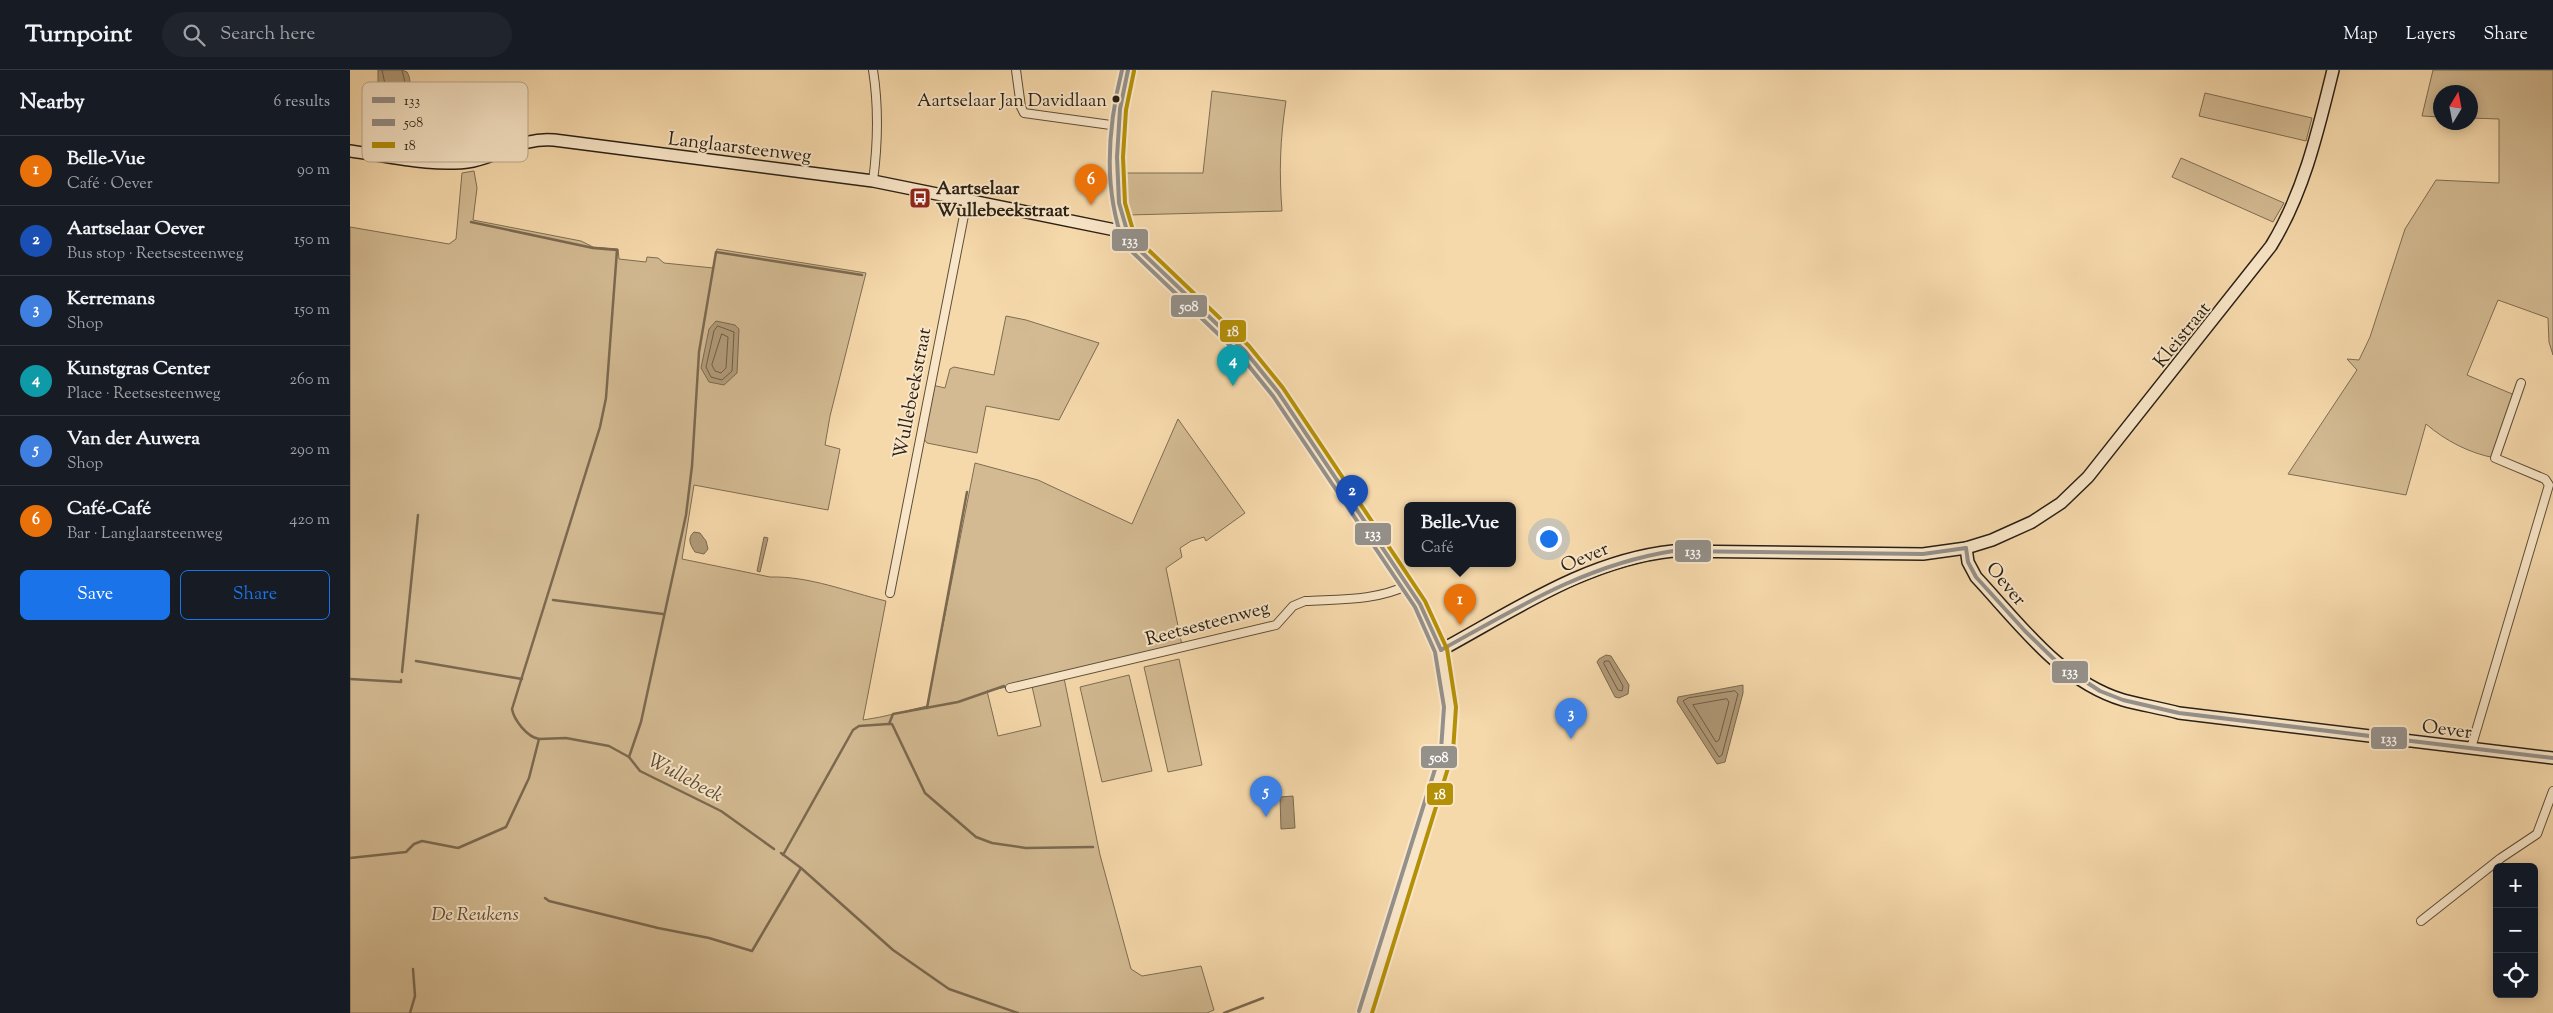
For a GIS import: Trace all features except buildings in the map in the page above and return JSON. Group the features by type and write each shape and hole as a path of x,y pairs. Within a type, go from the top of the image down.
{"street":[{"path":"873,70 877,93 878,139 873,181"},
{"path":"1016,70 1021,107 1024,113 1118,126"},
{"path":"1128,70 1118,126 1118,192 1125,232 1137,249 1245,351 1278,392 1408,585 1420,604 1441,650 1450,707 1447,751 1365,1013"},
{"name":"Kleistraat","path":"1966,548 2012,532 2062,503 2088,477 2257,266 2282,230 2302,182 2312,156 2333,70"},
{"name":"Langlaarsteenweg","path":"528,142 546,139 873,181 1125,232"},
{"name":"Wullebeekstraat","path":"890,593 967,200"},
{"path":"2471,748 2549,485 2545,479 2495,458 2521,383"},
{"name":"Oever","path":"1441,650 1576,576 1636,556 1673,551 1923,554 1966,548 1968,562 1976,577 2050,657 2086,683 2122,700 2179,712 2553,758"},
{"name":"Reetsesteenweg","path":"1010,688 1276,625 1294,606 1305,601 1378,596 1394,592 1408,585"},
{"path":"2421,921 2501,858 2537,834 2553,791"}],"green space":[{"path":"2433,70 2553,70 2553,355 2549,342 2548,318 2498,300 2467,375 2517,396 2495,458 2458,446 2426,424 2406,495 2288,474 2357,370 2347,359 2359,360 2370,337 2405,229 2436,180 2499,183 2499,119 2478,118 2478,85 2433,85 2433,117 2422,116"},
{"path":"1212,91 1286,101 1281,156 1282,211 1128,215 1125,173 1203,173"},
{"path":"2205,93 2312,118 2306,141 2199,116"},
{"path":"2181,158 2284,203 2273,222 2172,177"},
{"name":"De Reukens","path":"474,171 477,188 473,220 581,241 593,247 618,249 619,259 646,262 647,257 658,258 664,263 713,268 717,249 866,273 830,416 825,445 840,449 828,510 694,485 682,559 770,577 800,579 886,601 863,720 927,706 975,463 1038,480 1132,524 1178,419 1245,513 1206,541 1204,537 1191,541 1180,548 1182,557 1166,568 1183,650 1064,678 1100,855 1131,969 1142,976 1201,966 1214,1010 1207,1013 350,1013 350,227 449,244 456,239 462,173","holes":["1031,682 1041,726 998,736 987,691"]},
{"path":"1006,316 1026,320 1099,343 1059,420 986,406 977,453 927,443 924,439 932,385 945,388 950,369 954,367 994,375"},
{"path":"1179,659 1202,765 1168,772 1144,667"},
{"path":"1129,675 1152,771 1102,782 1080,687"}],"water":[{"path":"378,70 402,70 407,72 410,79 410,82 378,82"},
{"path":"716,321 735,325 739,329 737,373 724,385 709,382 701,368 709,329"},
{"path":"694,532 700,533 706,541 708,549 704,554 695,552 692,547 690,539"},
{"path":"764,537 768,538 760,572 757,571"},
{"path":"1606,655 1611,656 1629,685 1628,694 1619,698 1615,697 1597,662"},
{"path":"1743,685 1743,693 1725,762 1717,764 1677,702 1678,697"},
{"path":"1293,796 1295,828 1281,829 1280,797"}],"waterway":[{"path":"471,222 593,248 617,250 606,398 600,427 512,709 515,718 522,727 534,738 539,739"},
{"path":"629,757 641,722 686,515 692,466 699,352 716,252 862,275"},
{"path":"927,708 967,492"},
{"path":"402,672 418,515"},
{"path":"553,600 663,614"},
{"path":"416,661 522,679"},
{"path":"350,679 401,682 401,680"},
{"path":"889,724 893,714 958,702 1004,686"},
{"path":"783,855 853,730 859,726 888,724 892,724 925,793 976,837 992,843 1026,848 1093,847"},
{"name":"Wullebeek","path":"350,858 406,852 414,844 422,841 458,848 506,827 529,778 539,739 566,738 609,746 629,757 640,771 721,811 774,849"},
{"name":"Wullebeek","path":"781,853 801,868 893,950 949,989 1018,1013"},
{"path":"545,898 549,901 658,928 709,938 752,951 801,868"},
{"path":"410,1013 415,996 413,969"},
{"name":"Wullebeek","path":"1224,1013 1263,998"}],"transit line":[{"name":"508","path":"1122,70 1113,113 1110,180 1117,223 1124,244 1240,355 1273,396 1415,607 1435,652 1444,707 1441,750 1359,1011"},
{"name":"133","path":"1128,70 1120,109 1117,157 1119,203 1130,241 1245,351 1278,392 1420,604 1441,650"},
{"name":"18","path":"1134,71 1126,110 1123,157 1125,203 1135,237 1249,346 1283,388 1425,601 1447,649 1456,707 1453,752 1372,1013"},
{"name":"133","path":"1966,548 1968,562 1976,577 2025,631 2060,665 2100,691 2123,700 2179,713 2553,758"},
{"name":"133","path":"1441,650 1525,604 1581,577 1610,566 1673,551 1923,554 1966,548"}],"place":[{"name":"Aartselaar Jan Davidlaan","path":"1116,99"},
{"name":"Aartselaar Wullebeekstraat","path":"920,198"},
{"name":"Café-Café","path":"1091,205"},
{"name":"Kunstgras Center","path":"1233,386"},
{"name":"Aartselaar Oever","path":"1352,516"},
{"name":"Belle-Vue","path":"1460,625"},
{"name":"Kerremans","path":"1571,739"},
{"name":"Van der Auwera","path":"1266,817"}]}
